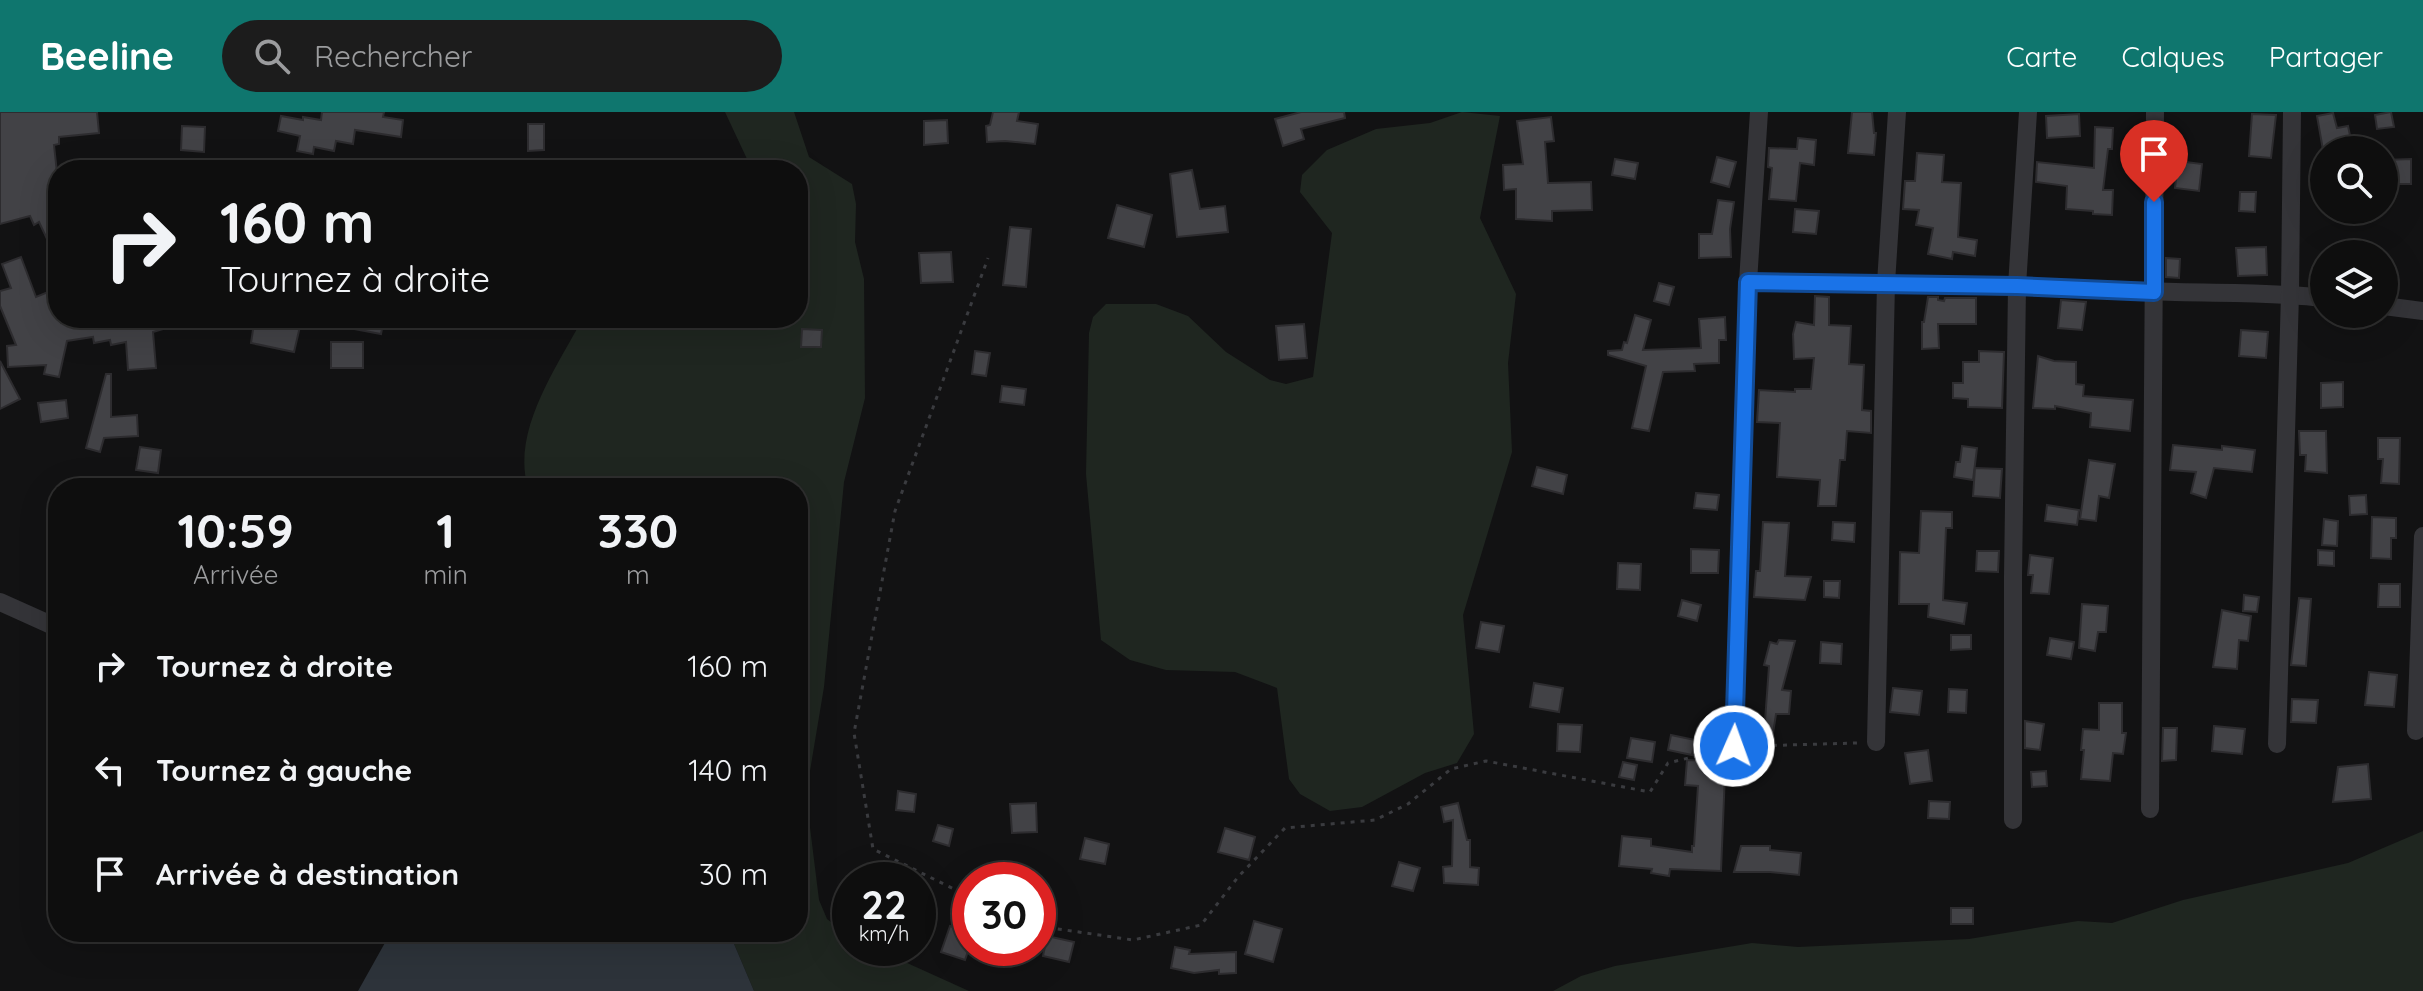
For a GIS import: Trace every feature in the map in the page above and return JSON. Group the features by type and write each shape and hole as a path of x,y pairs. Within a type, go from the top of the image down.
{"street":[{"path":"1734,746 1748,282 1759,112"},
{"path":"1876,742 1886,283 1897,112"},
{"path":"2013,820 2017,286 2028,112"},
{"path":"2150,809 2155,112"},
{"path":"2277,744 2292,112"},
{"path":"1748,282 2017,286 2310,296"},
{"path":"2398,308 2423,311"},
{"path":"2416,731 2423,536"},
{"path":"0,602 48,624"}],"path":[{"path":"952,888 873,849 854,733 895,511 988,258"},
{"path":"1056,929 1133,940 1201,925 1238,877 1285,828 1375,820 1408,804 1451,769 1486,761 1650,792 1668,763 1734,746 1876,742"}],"shaded area":[{"path":"725,112 794,112 809,157 852,184 856,204 855,242 864,279 865,398 844,482 824,687 808,783 808,478 526,478 524,466 531,422 539,400 578,328 808,328 808,160 746,160"},
{"path":"1462,112 1500,116 1480,218 1516,294 1508,363 1512,452 1463,615 1474,734 1457,763 1425,773 1362,807 1330,811 1300,794 1289,779 1277,688 1235,672 1166,670 1130,660 1101,640 1086,474 1089,333 1093,317 1106,304 1156,304 1188,316 1226,352 1270,380 1286,384 1313,377 1332,233 1300,192 1302,175 1327,150 1376,129 1430,123"},
{"path":"808,811 819,900 827,919 832,923 832,966 914,966 969,991 754,991 733,942 808,942"},
{"path":"2423,831 2423,991 1553,991 1581,976 1615,966 1752,943 1798,947 1969,939 2078,921 2112,923 2183,900 2348,863"},
{"path":"385,942 733,942 754,991 358,991"}],"building":[{"path":"0,112 97,112 99,133 59,137 59,144 54,145 56,160 48,160 48,241 39,222 34,225 30,216 0,224"},
{"path":"322,112 384,112 383,117 403,120 401,137 355,130 353,144 336,141 334,151 314,147 313,154 297,151 300,136 278,131 281,116 321,120"},
{"path":"993,112 1019,112 1017,121 1038,124 1035,144 987,142 986,126 990,125"},
{"path":"1301,112 1344,112 1345,118 1301,129 1304,139 1283,146 1275,119"},
{"path":"1852,112 1872,112 1876,133 1874,155 1848,153"},
{"path":"2391,112 2394,127 2377,129 2375,115"},
{"path":"2333,113 2337,128 2348,126 2350,136 2321,136 2317,116"},
{"path":"2079,114 2080,136 2047,138 2046,116"},
{"path":"2252,114 2276,115 2271,158 2249,156"},
{"path":"1551,117 1554,141 1545,142 1548,183 1591,182 1592,210 1552,211 1552,221 1516,219 1516,189 1504,190 1503,165 1523,164 1517,121"},
{"path":"947,120 948,143 924,145 924,121"},
{"path":"528,124 544,124 544,150 528,151"},
{"path":"182,126 205,127 204,152 181,150"},
{"path":"2095,127 2113,128 2103,190 2113,190 2112,215 2066,209 2067,186 2036,182 2037,162 2094,168"},
{"path":"1798,138 1816,140 1814,165 1800,163 1796,201 1769,199 1772,168 1768,167 1769,148 1797,149"},
{"path":"1917,153 1944,155 1942,182 1961,183 1958,237 1977,240 1975,256 1953,252 1952,259 1928,254 1933,228 1916,225 1919,210 1903,209 1905,181 1915,181"},
{"path":"1717,157 1736,162 1729,187 1711,182"},
{"path":"1615,159 1638,163 1635,179 1612,175"},
{"path":"2411,159 2411,184 2398,184 2398,160"},
{"path":"2178,161 2202,164 2199,191 2175,188"},
{"path":"1192,170 1200,209 1225,206 1228,232 1177,237 1170,174"},
{"path":"2240,192 2256,192 2255,212 2239,211"},
{"path":"1718,200 1734,202 1730,229 1731,257 1699,258 1699,234 1712,234"},
{"path":"1117,205 1152,215 1144,247 1108,238"},
{"path":"1795,209 1819,211 1816,234 1793,232"},
{"path":"1010,227 1031,229 1026,287 1003,285"},
{"path":"2266,247 2267,275 2238,276 2236,248"},
{"path":"951,252 953,282 921,283 919,253"},
{"path":"21,257 36,297 48,292 48,328 166,328 153,332 156,368 128,370 126,342 111,345 110,340 94,343 93,337 67,341 59,377 44,374 46,365 8,367 7,346 16,345 0,306 0,291 11,288 2,264"},
{"path":"2166,258 2180,259 2179,278 2166,277"},
{"path":"1659,283 1674,287 1669,305 1654,301"},
{"path":"1815,296 1829,297 1829,325 1851,326 1849,364 1864,365 1862,410 1871,411 1871,433 1847,431 1845,460 1840,460 1836,506 1818,506 1820,480 1777,477 1780,423 1757,422 1759,390 1795,392 1795,389 1811,389 1814,358 1794,359 1793,334 1796,322 1814,325"},
{"path":"1928,297 1938,297 1938,300 1944,301 1945,298 1976,298 1976,324 1938,324 1939,348 1922,349 1922,322"},
{"path":"2061,300 2086,302 2082,330 2058,328"},
{"path":"1635,315 1651,320 1643,350 1701,348 1699,319 1725,317 1726,340 1719,340 1719,363 1694,364 1695,371 1663,372 1649,431 1632,428 1646,366 1608,355 1608,351 1622,350 1624,342 1627,343"},
{"path":"1304,324 1307,358 1279,360 1276,326"},
{"path":"253,328 300,328 294,352 251,343"},
{"path":"349,328 382,328 381,334"},
{"path":"802,329 822,330 821,347 801,347"},
{"path":"2241,330 2268,332 2266,358 2239,356"},
{"path":"331,342 363,342 363,368 331,368"},
{"path":"975,351 990,353 986,376 972,374"},
{"path":"1979,351 2004,352 2002,408 1968,407 1968,399 1953,398 1953,383 1963,383 1963,362 1979,362"},
{"path":"2038,356 2054,361 2076,362 2076,384 2084,385 2083,396 2133,400 2130,431 2090,427 2091,413 2055,406 2055,409 2033,408"},
{"path":"0,361 20,399 0,409"},
{"path":"106,374 111,374 111,417 137,415 138,436 104,438 100,452 86,448"},
{"path":"2343,382 2343,407 2321,408 2321,383"},
{"path":"1002,386 1026,389 1024,405 1000,402"},
{"path":"66,400 68,418 41,422 38,403"},
{"path":"2299,431 2326,431 2327,473 2305,471 2306,455 2300,455"},
{"path":"2378,438 2400,438 2399,484 2381,483 2383,459 2378,459"},
{"path":"2173,445 2255,450 2252,472 2214,468 2206,498 2191,493 2196,472 2170,470"},
{"path":"1962,446 1977,448 1973,480 1954,477"},
{"path":"140,447 161,450 158,473 136,470"},
{"path":"2089,460 2115,464 2109,498 2099,496 2096,521 2080,519"},
{"path":"1537,467 1567,475 1563,494 1532,486"},
{"path":"1975,468 2002,469 2000,498 1973,496"},
{"path":"1696,493 1719,495 1717,510 1694,508"},
{"path":"2366,495 2367,514 2350,515 2349,496"},
{"path":"2047,505 2079,510 2077,525 2045,521"},
{"path":"1921,511 1952,512 1952,528 1946,528 1943,600 1967,603 1964,624 1928,617 1929,604 1899,604 1900,552 1919,553"},
{"path":"2372,517 2396,518 2396,538 2391,538 2391,559 2371,558"},
{"path":"2324,519 2338,521 2337,546 2322,545"},
{"path":"1763,522 1789,523 1785,576 1811,577 1805,600 1754,597 1756,571 1760,571"},
{"path":"1833,522 1855,523 1854,542 1832,540"},
{"path":"1691,549 1719,550 1718,573 1691,573"},
{"path":"2318,550 2334,551 2334,566 2318,565"},
{"path":"1977,551 1999,551 1998,572 1976,571"},
{"path":"2030,555 2053,558 2049,594 2031,593 2033,575 2028,575"},
{"path":"1618,563 1641,564 1640,590 1617,589"},
{"path":"1824,581 1840,581 1839,598 1824,597"},
{"path":"2379,584 2400,584 2400,607 2378,607"},
{"path":"2244,595 2259,597 2257,612 2243,611"},
{"path":"2299,598 2311,599 2306,666 2291,665"},
{"path":"1682,600 1701,605 1697,621 1678,616"},
{"path":"2082,604 2108,606 2106,632 2098,632 2095,651 2079,648"},
{"path":"2222,610 2251,616 2248,641 2239,640 2237,669 2213,667"},
{"path":"1481,622 1504,626 1499,652 1476,648"},
{"path":"1951,635 1971,635 1971,649 1951,650"},
{"path":"2050,638 2074,642 2071,659 2047,655"},
{"path":"1779,640 1795,641 1782,690 1791,691 1789,714 1776,714 1772,740 1750,738 1751,720 1765,721 1769,666 1764,665 1770,642 1777,644"},
{"path":"1821,642 1842,644 1841,664 1820,663"},
{"path":"2369,672 2397,675 2394,707 2365,705"},
{"path":"1534,683 1563,688 1559,712 1530,707"},
{"path":"1893,688 1922,691 1919,715 1890,712"},
{"path":"1949,689 1967,690 1966,713 1948,712"},
{"path":"2292,699 2318,700 2316,723 2291,722"},
{"path":"2099,703 2122,703 2122,733 2126,733 2123,754 2113,753 2110,781 2081,779 2083,729 2099,730"},
{"path":"2025,721 2044,724 2040,750 2025,748"},
{"path":"1558,724 1582,725 1580,752 1557,751"},
{"path":"2214,726 2245,729 2242,754 2212,751"},
{"path":"2163,728 2177,728 2176,760 2162,761"},
{"path":"1671,735 1695,740 1692,755 1668,750"},
{"path":"1631,738 1655,742 1652,762 1627,758"},
{"path":"1928,750 1932,781 1910,784 1905,753"},
{"path":"1687,760 1712,761 1711,773 1725,773 1721,871 1670,869 1669,876 1651,873 1652,869 1619,866 1622,836 1651,839 1651,846 1692,852 1698,786 1685,785"},
{"path":"1623,762 1637,765 1634,780 1619,777"},
{"path":"2368,764 2371,799 2333,802 2338,767"},
{"path":"2046,771 2047,786 2032,787 2031,772"},
{"path":"898,791 916,794 914,812 896,810"},
{"path":"1929,801 1950,802 1949,819 1928,818"},
{"path":"1036,803 1037,832 1012,833 1010,804"},
{"path":"1458,803 1467,840 1470,840 1470,867 1479,868 1478,885 1444,883 1443,867 1452,866 1453,820 1444,822 1441,807"},
{"path":"938,825 953,829 949,846 933,841"},
{"path":"1225,828 1255,837 1249,860 1218,852"},
{"path":"1085,838 1109,844 1105,864 1080,859"},
{"path":"1741,846 1770,846 1770,850 1801,853 1799,875 1734,872"},
{"path":"1399,862 1420,868 1413,891 1392,886"},
{"path":"1951,908 1973,908 1973,924 1951,924"},
{"path":"1254,921 1282,929 1273,962 1245,954"},
{"path":"950,926 952,927 952,956 941,952"},
{"path":"1056,938 1074,942 1069,962 1056,959"},
{"path":"1175,947 1190,950 1189,954 1236,952 1236,973 1219,974 1219,970 1194,973 1171,968"}],"route":[{"path":"1734,746 1748,282 2017,286 2154,292 2154,202"}]}
